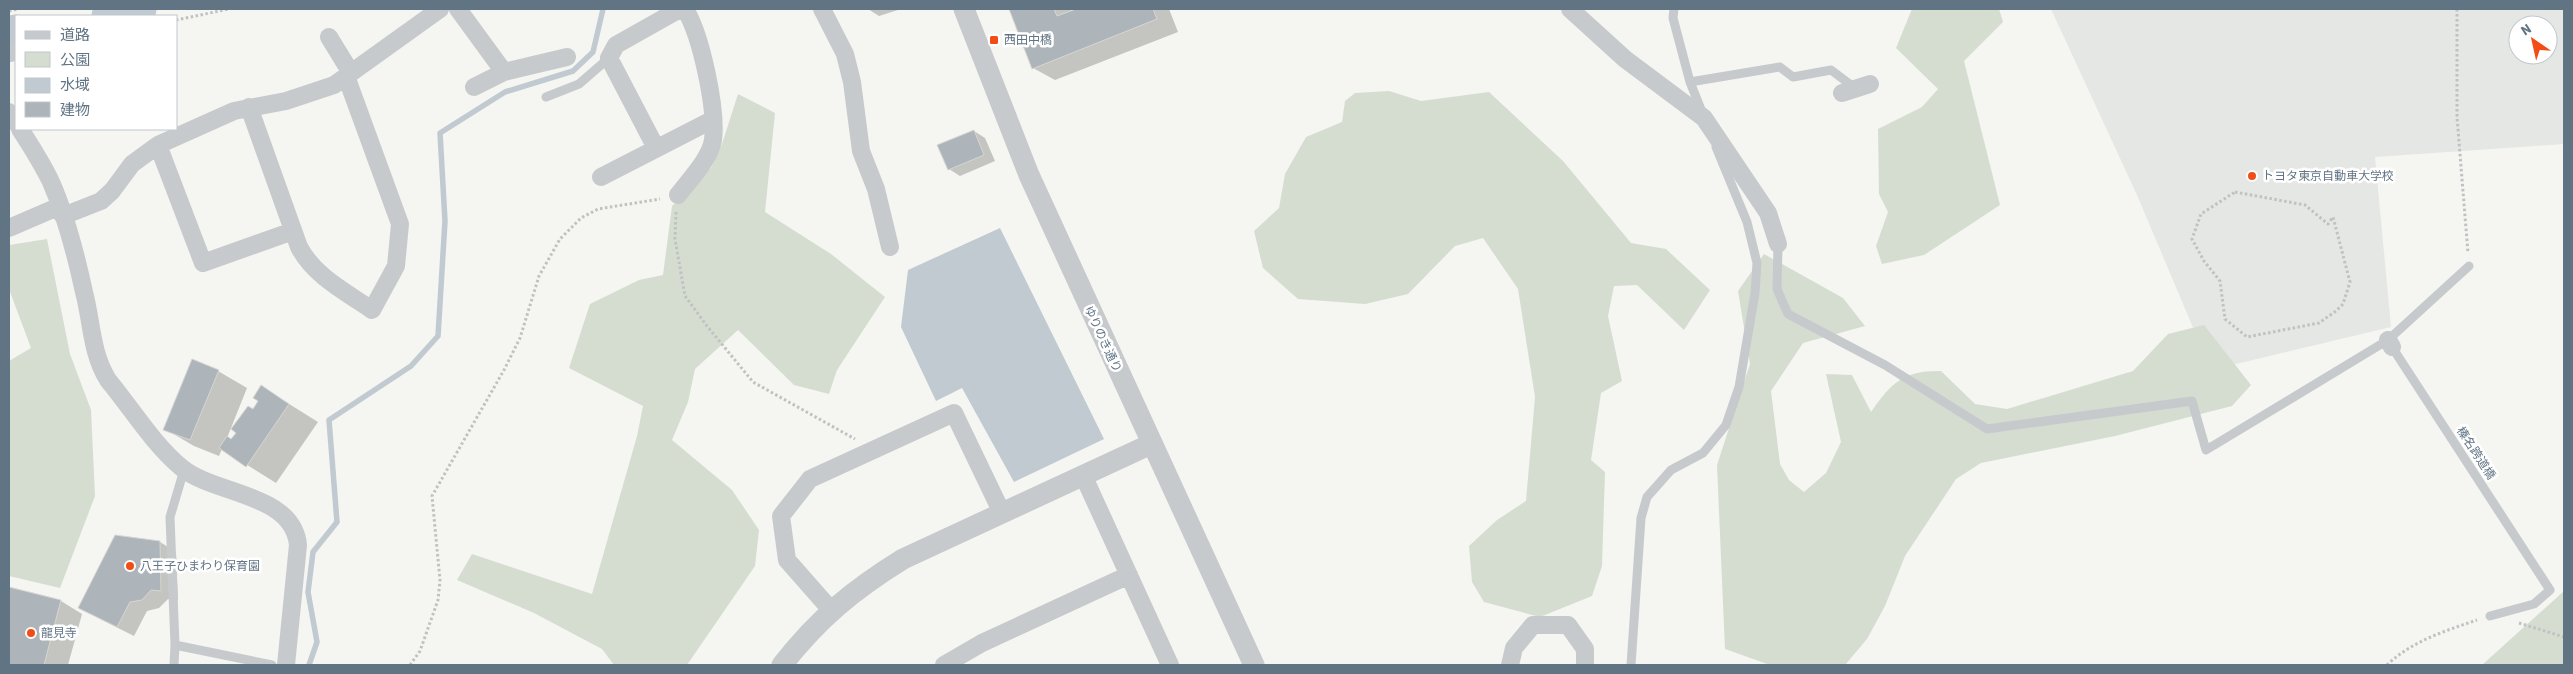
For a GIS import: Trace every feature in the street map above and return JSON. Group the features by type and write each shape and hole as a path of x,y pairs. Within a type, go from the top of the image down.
{"street":[{"path":"9,228 101,201 112,191 132,164 158,145 234,111 286,101 312,94 334,85 440,9"},
{"path":"458,9 504,72"},
{"path":"656,148 609,58 616,45 686,9 706,69 713,140 707,155 678,195"},
{"path":"822,9 845,54 852,82 861,150 876,189 890,247"},
{"name":"ゆりのき通り","path":"964,9 1028,175 1254,665"},
{"path":"1570,9 1625,58 1704,118 1768,213 1778,244"},
{"path":"249,107 294,231 307,261 324,276 372,310 396,266 400,224 349,75 330,37"},
{"path":"474,87 504,72 567,56"},
{"path":"601,177 712,120"},
{"path":"21,130 44,167 62,211 85,293 95,350 102,370 165,451 184,470 270,507 287,517 294,527 298,545 286,665"},
{"path":"158,145 203,264 294,231"},
{"path":"831,610 788,560 781,516 810,479 954,413 1002,512"},
{"path":"782,665 831,610 871,579 903,559 1151,444"},
{"path":"1083,476 1170,665"},
{"path":"944,665 982,642 1129,575"},
{"path":"1510,665 1514,648 1533,625 1568,625 1585,649 1585,665"}],"lane":[{"path":"1631,665 1640,518 1647,497 1671,470 1703,454 1726,425 1739,387 1756,293 1757,263 1747,222 1690,82 1673,18 1674,9"},
{"path":"546,96 579,84 609,58"},
{"path":"1690,82 1780,67 1794,77 1831,70 1856,88"},
{"path":"1778,244 1777,289 1788,314 1885,365 1987,429 2192,401 2206,450 2390,344 2469,266"},
{"name":"榛名跨道橋","path":"2390,344 2550,590 2534,604 2490,616"},
{"path":"174,665 175,645 170,518 184,470"},
{"path":"175,645 272,665"}],"path":[{"path":"9,11 19,9"},
{"path":"178,20 229,9"},
{"path":"2457,9 2456,118 2469,266"},
{"path":"2235,192 2305,205 2328,224 2333,217 2350,282 2343,304 2336,311 2319,323 2247,337 2225,319 2220,281 2204,261 2192,239 2201,214 2235,192"},
{"path":"410,665 420,651 438,600 440,580 432,496 504,370 520,338 539,276 560,239 581,218 598,209 644,203 678,195 675,239 684,296 753,382 847,433 871,451"},
{"path":"2387,665 2402,651"}],"shaded area":[{"name":"トヨタ東京自動車大学校","path":"2051,9 2564,9 2564,144 2375,157 2391,327 2211,370 2137,195"}],"green space":[{"path":"1912,9 1999,9 2003,22 1964,61 2000,205 1924,255 1882,264 1876,246 1888,212 1879,194 1878,129 1922,107 1938,89 1896,48"},
{"path":"1389,91 1421,101 1489,92 1563,161 1631,243 1666,249 1710,290 1684,330 1637,285 1614,286 1608,316 1622,381 1601,393 1591,460 1605,472 1602,566 1592,596 1540,617 1484,602 1472,582 1469,546 1497,520 1526,501 1535,397 1518,289 1483,238 1455,246 1408,294 1365,304 1298,299 1263,268 1254,231 1279,208 1285,174 1306,137 1342,122 1345,101 1355,93"},
{"path":"738,94 775,113 765,212 831,254 885,297 837,370 829,394 794,385 738,330 695,369 688,402 672,440 732,490 759,530 755,566 687,665 614,665 602,649 534,613 457,580 472,554 592,594 637,436 643,406 569,368 590,304 639,280 663,275 672,206 711,168 722,144"},
{"path":"47,239 70,354 91,410 95,496 60,588 9,576 9,361 31,348 9,289 9,245"},
{"path":"1764,254 1843,298 1865,326 1803,343 1771,391 1780,464 1789,480 1804,492 1826,473 1841,442 1826,374 1852,375 1871,412 1885,393 1900,380 1928,371 1941,371 1975,404 2007,409 2133,371 2168,334 2204,325 2251,385 2232,406 2115,436 1981,463 1956,479 1905,556 1885,606 1867,639 1845,665 1770,665 1725,649 1717,465 1750,364 1738,291"},
{"path":"2564,591 2564,665 2482,665"}],"water":[{"path":"1000,228 1104,439 1014,482 962,388 936,401 901,327 908,270"}],"building":[{"path":"1009,9 1054,9 1057,16 1076,9 1153,9 1157,19 1032,69"},
{"path":"974,130 984,155 948,170 937,145"},
{"path":"192,359 219,370 190,440 163,430"},
{"path":"261,385 289,404 246,467 219,448 227,436 231,439 236,433 231,429 248,406 253,409 258,401 253,398"},
{"name":"八王子ひまわり保育園","path":"115,535 160,541 161,591 151,590 142,600 130,602 117,627 78,608"},
{"name":"龍見寺","path":"9,587 61,600 44,665 9,665"}],"waterway":[{"path":"113,15 139,9"},
{"path":"309,665 317,642 308,592 313,552 337,522 329,420 411,366 438,336 445,221 440,133 505,92 573,71 593,52 603,9"},
{"path":"9,33 15,32"}],"place":[{"name":"西田中橋","path":"994,40"},
{"name":"トヨタ東京自動車大学校","path":"2252,176"},
{"name":"八王子ひまわり保育園","path":"130,566"},
{"name":"龍見寺","path":"31,633"}]}
